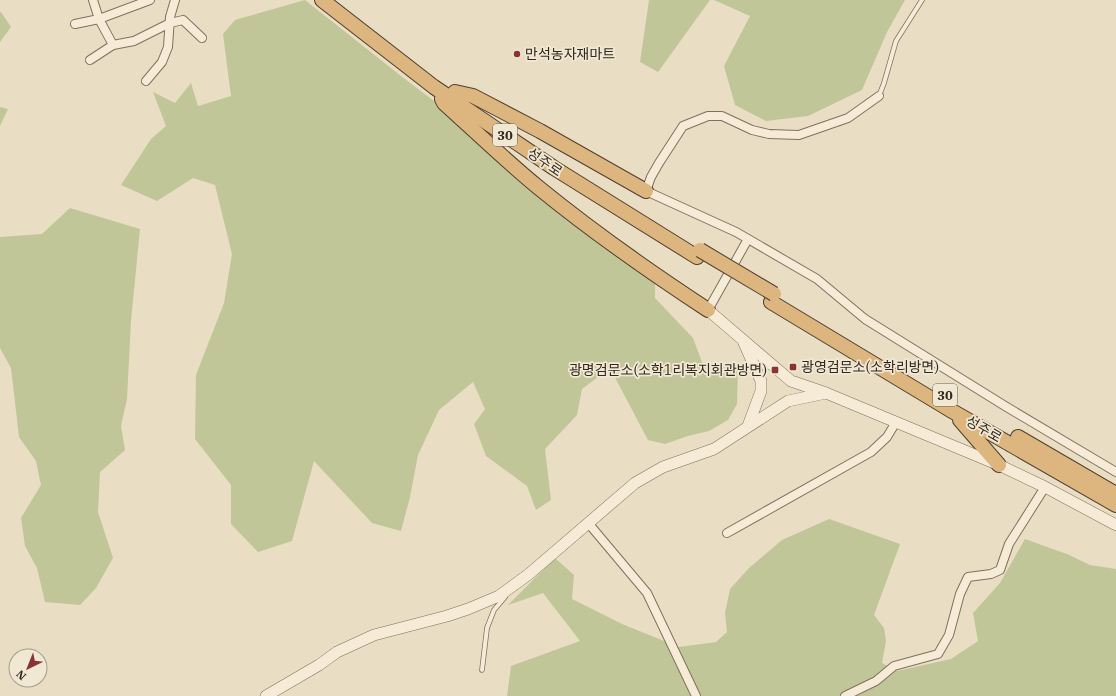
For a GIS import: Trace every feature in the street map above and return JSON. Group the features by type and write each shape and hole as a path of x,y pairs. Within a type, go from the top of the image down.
{"highway":[{"name":"성주로","path":"322,0 434,87 554,168 698,254"},
{"name":"성주로","path":"337,0 374,31 455,92 523,140 643,216 698,254"},
{"path":"434,87 444,103 537,186 608,241 708,310"},
{"path":"455,92 473,96 540,131 646,191"},
{"name":"30","path":"698,254 773,298"},
{"name":"성주로","path":"773,298 952,410 1116,505"},
{"name":"성주로","path":"773,298 1116,494"},
{"path":"952,410 999,465"}],"street":[{"path":"93,0 99,19 113,45"},
{"path":"75,24 99,19 150,0"},
{"path":"146,81 162,62 168,47 170,23 175,0"},
{"path":"90,60 113,45 134,41 170,23 183,20 202,38"},
{"path":"879,96 848,118 798,135 769,134 752,130 722,116 708,116 683,126 659,162 646,191 748,239 817,279 865,320 1116,472"},
{"path":"748,239 708,310 791,381 826,393 999,465 1045,487 1116,526"},
{"path":"743,340 761,381 761,391 748,426"},
{"path":"266,696 319,665 337,652 360,641 468,609 499,596 516,585 635,484 662,467 714,449 788,401 826,393"},
{"path":"727,533 871,452 887,437 896,422"},
{"path":"845,696 876,681 894,666 938,654 949,636 960,594 968,578 991,574 1000,570 1010,544 1045,487"},
{"path":"589,524 647,593 696,696"}],"lane":[{"path":"879,96 896,41 922,0"},
{"path":"482,670 487,628 494,610 516,585"}],"green space":[{"path":"305,0 401,76 504,154 563,202 638,252 655,277 655,298 693,338 703,365 738,369 737,404 728,420 709,431 665,444 648,440 610,368 582,389 577,415 545,449 551,500 536,510 527,486 486,456 474,424 485,409 473,382 439,410 418,455 410,497 401,531 372,523 314,461 292,541 258,552 231,524 231,485 195,439 196,375 224,303 232,254 215,185 193,178 157,201 121,185 151,139 166,126 153,92 175,103 191,83 198,106 231,96 223,34 235,20"},
{"path":"649,0 710,0 658,72 640,62"},
{"path":"714,0 905,0 887,32 862,90 808,116 766,121 735,105 724,66 750,16"},
{"path":"0,12 11,27 0,42"},
{"path":"0,107 8,109 0,126"},
{"path":"70,208 140,229 131,321 127,399 121,426 125,450 100,472 98,512 113,558 96,588 80,605 45,602 37,568 25,546 21,518 41,485 36,461 19,437 11,368 0,348 0,237 42,234"},
{"path":"829,519 900,544 874,615 884,628 886,641 882,663 897,671 951,659 978,641 973,613 1000,583 1025,539 1067,554 1090,565 1116,569 1116,696 507,696 511,666 580,641 543,593 508,605 555,558 574,575 572,599 622,624 679,647 716,642 727,632 725,613 730,589 749,568 782,540"}],"place":[{"name":"만석농자재마트","path":"517,54"},
{"name":"광영검문소(소학리방면)","path":"793,367"},
{"name":"광명검문소(소학1리복지회관방면)","path":"775,370"}]}
